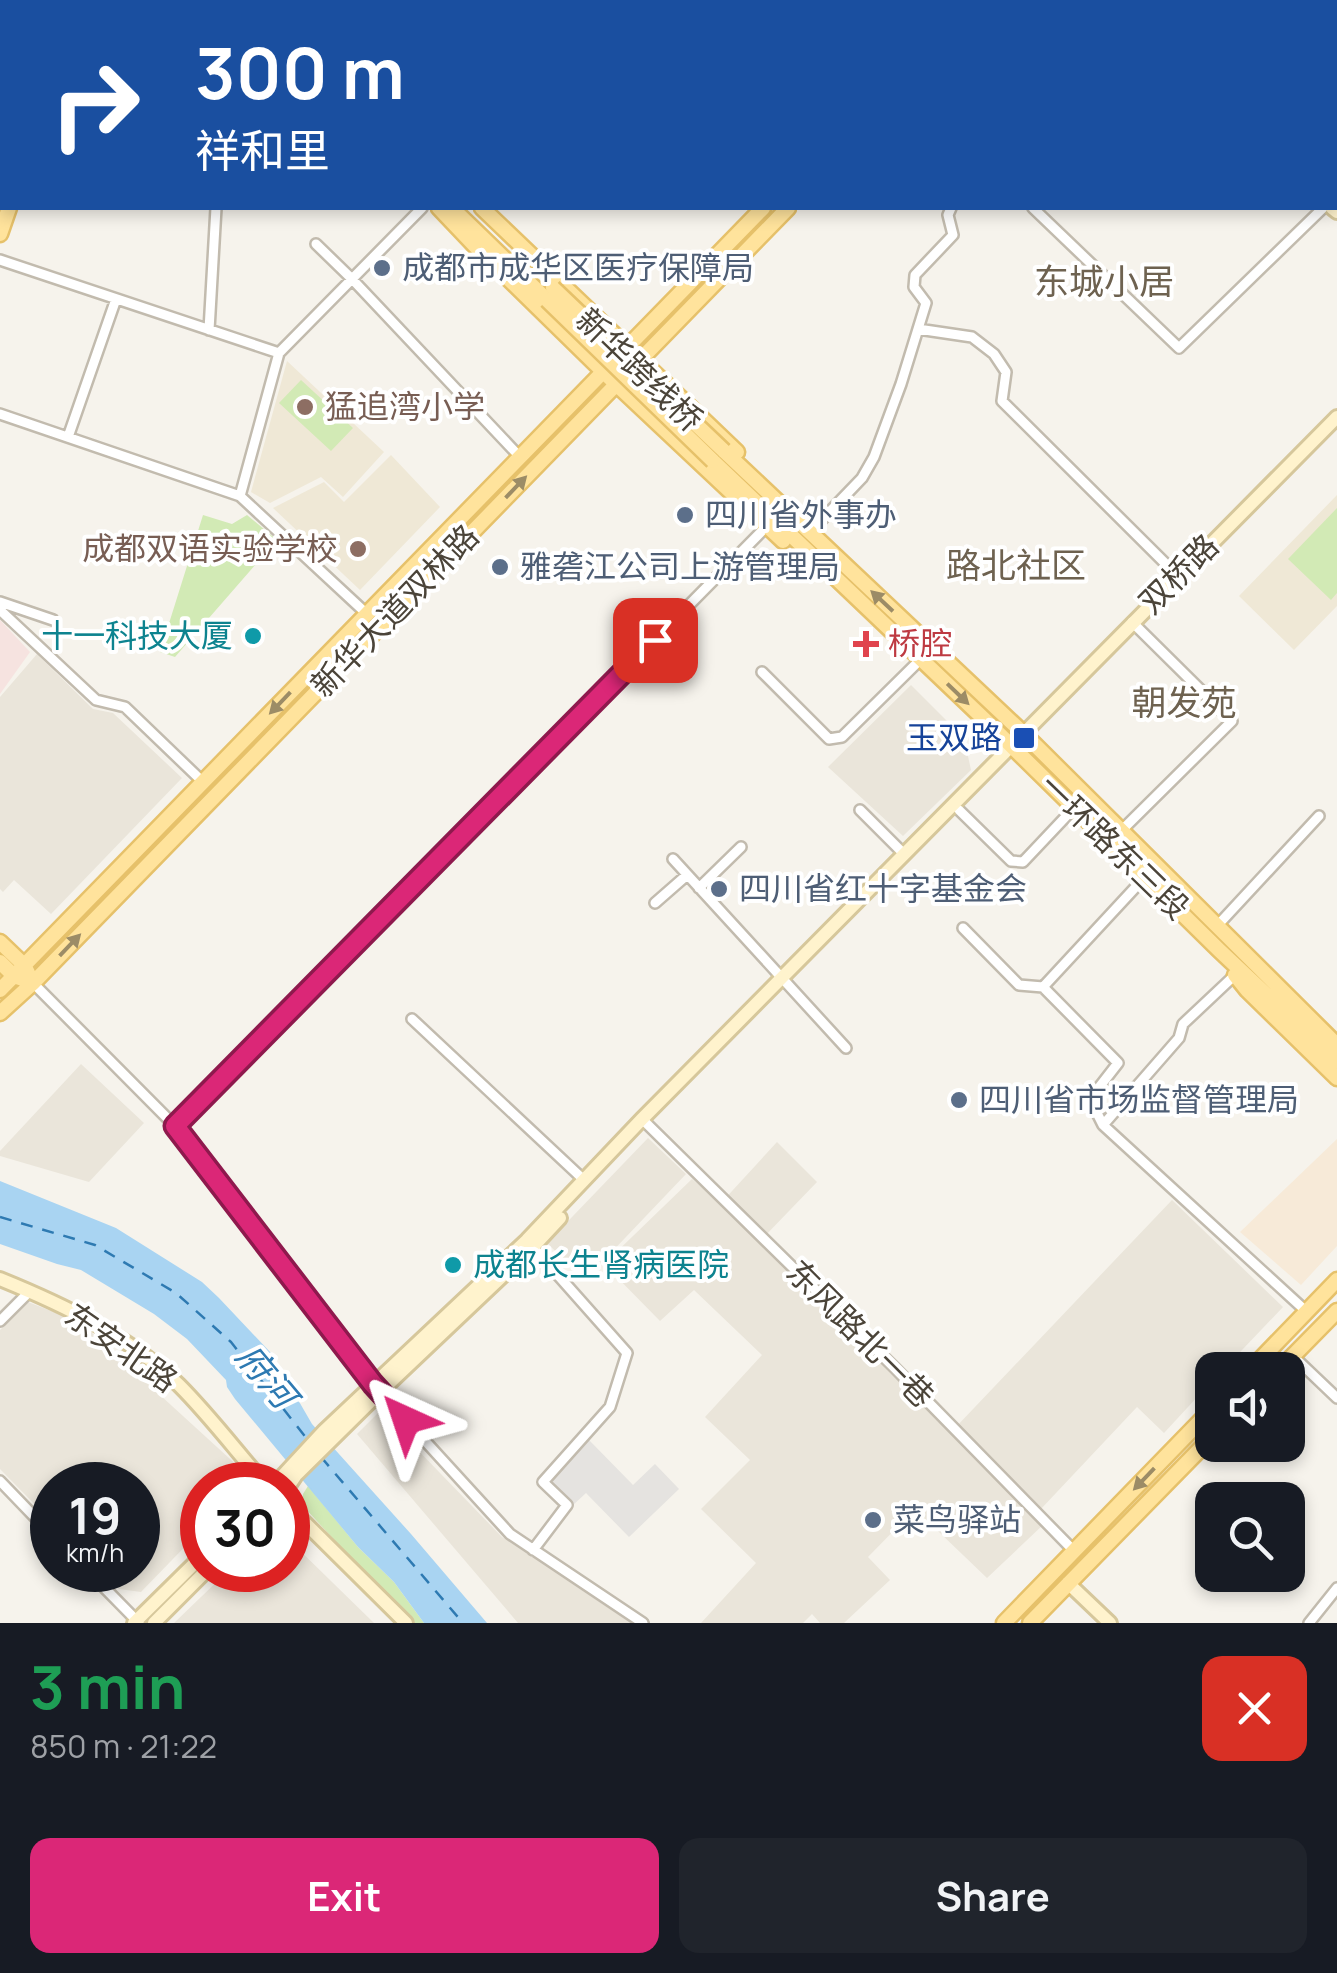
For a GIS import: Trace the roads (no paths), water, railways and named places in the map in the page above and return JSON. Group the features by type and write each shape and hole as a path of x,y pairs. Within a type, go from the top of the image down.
{"main road":[{"path":"0,234 8,210"},
{"path":"440,210 810,567 841,574"},
{"path":"454,210 550,294"},
{"path":"471,210 550,294"},
{"path":"484,210 831,544 841,574"},
{"name":"新华大道双林路","path":"0,990 761,210"},
{"name":"新华大道双林路","path":"0,1014 786,210"},
{"name":"新华跨线桥","path":"550,294 841,574"},
{"name":"双桥路","path":"1135,625 1178,576 1337,417"},
{"name":"双桥路","path":"1026,736 1337,428"},
{"name":"一环路东三段","path":"841,574 921,659 1145,877 1221,938"},
{"name":"一环路东三段","path":"841,574 1026,736 1122,830 1221,938"},
{"path":"784,982 904,854 1026,736"},
{"path":"305,1462 959,810 1014,748"},
{"path":"1221,938 1235,975 1247,990 1337,1078"},
{"path":"1221,938 1264,962 1337,1032"},
{"path":"1221,938 1337,1044"},
{"path":"1221,938 1337,1061"},
{"path":"0,942 32,983"},
{"path":"0,962 19,970"},
{"path":"376,1388 533,1247 645,1122"},
{"name":"东安北路","path":"0,1279 87,1318 135,1350 179,1385 246,1462"},
{"path":"1268,1352 1337,1280"},
{"path":"1297,1352 1337,1311"},
{"path":"1004,1623 1195,1427"},
{"path":"1030,1623 1195,1454"},
{"path":"310,1528 406,1623"},
{"path":"137,1622 180,1578"},
{"path":"1068,1583 1110,1623"},
{"path":"154,1623 184,1592"}],"street":[{"path":"209,330 216,210"},
{"path":"240,496 279,353 420,210"},
{"path":"814,527 862,478 874,456 926,303 914,287 915,274 953,235 950,210"},
{"path":"1035,210 1179,348 1321,210"},
{"path":"316,244 520,457"},
{"path":"0,260 279,353"},
{"path":"68,437 116,299"},
{"path":"918,329 972,337 994,354 1006,372 1002,401 1178,576"},
{"path":"0,414 240,496 366,614"},
{"path":"175,1126 767,526"},
{"path":"0,602 53,620"},
{"path":"0,610 96,700 125,707 203,782"},
{"path":"1122,830 1232,721 1135,625"},
{"path":"762,672 829,739 842,738 921,659"},
{"path":"959,810 1011,861 1023,862 1074,808"},
{"path":"860,810 904,854"},
{"path":"1221,938 1319,816"},
{"path":"699,888 740,848"},
{"path":"673,859 846,1048"},
{"path":"655,904 687,875"},
{"path":"1042,987 1145,877"},
{"path":"963,928 1019,985 1042,987 1118,1063 1090,1099 1103,1125 1307,1312"},
{"path":"1103,1125 1179,1038 1183,1024 1235,975"},
{"path":"32,983 175,1126 376,1388 510,1534 642,1623"},
{"path":"412,1019 584,1180"},
{"name":"东风路北一巷","path":"645,1122 1075,1552"},
{"path":"533,1247 627,1353 610,1406 542,1482 568,1506 533,1550"},
{"path":"0,1321 30,1291"},
{"path":"1305,1367 1337,1398"},
{"path":"0,1481 30,1512"},
{"path":"1309,1623 1337,1588"},
{"path":"108,1592 137,1622"}],"water":[{"name":"府河","path":"0,1181 116,1228 202,1282 271,1353 312,1424 487,1623 424,1623 394,1582 358,1547 310,1489 310,1462 287,1462 235,1399 226,1380 187,1339 81,1270 0,1244"}],"place":[{"name":"成都市成华区医疗保障局","path":"382,268"},
{"name":"猛追湾小学","path":"305,407"},
{"name":"四川省外事办","path":"685,515"},
{"name":"成都双语实验学校","path":"358,549"},
{"name":"雅砻江公司上游管理局","path":"500,567"},
{"name":"十一科技大厦","path":"253,636"},
{"name":"桥腔","path":"866,644"},
{"name":"玉双路","path":"1024,738"},
{"name":"四川省红十字基金会","path":"719,889"},
{"name":"四川省市场监督管理局","path":"959,1100"},
{"name":"成都长生肾病医院","path":"453,1265"},
{"name":"菜鸟驿站","path":"873,1520"}],"district":[{"name":"东城小居","path":"1104,282"},
{"name":"路北社区","path":"1016,566"},
{"name":"朝发苑","path":"1184,703"}]}
